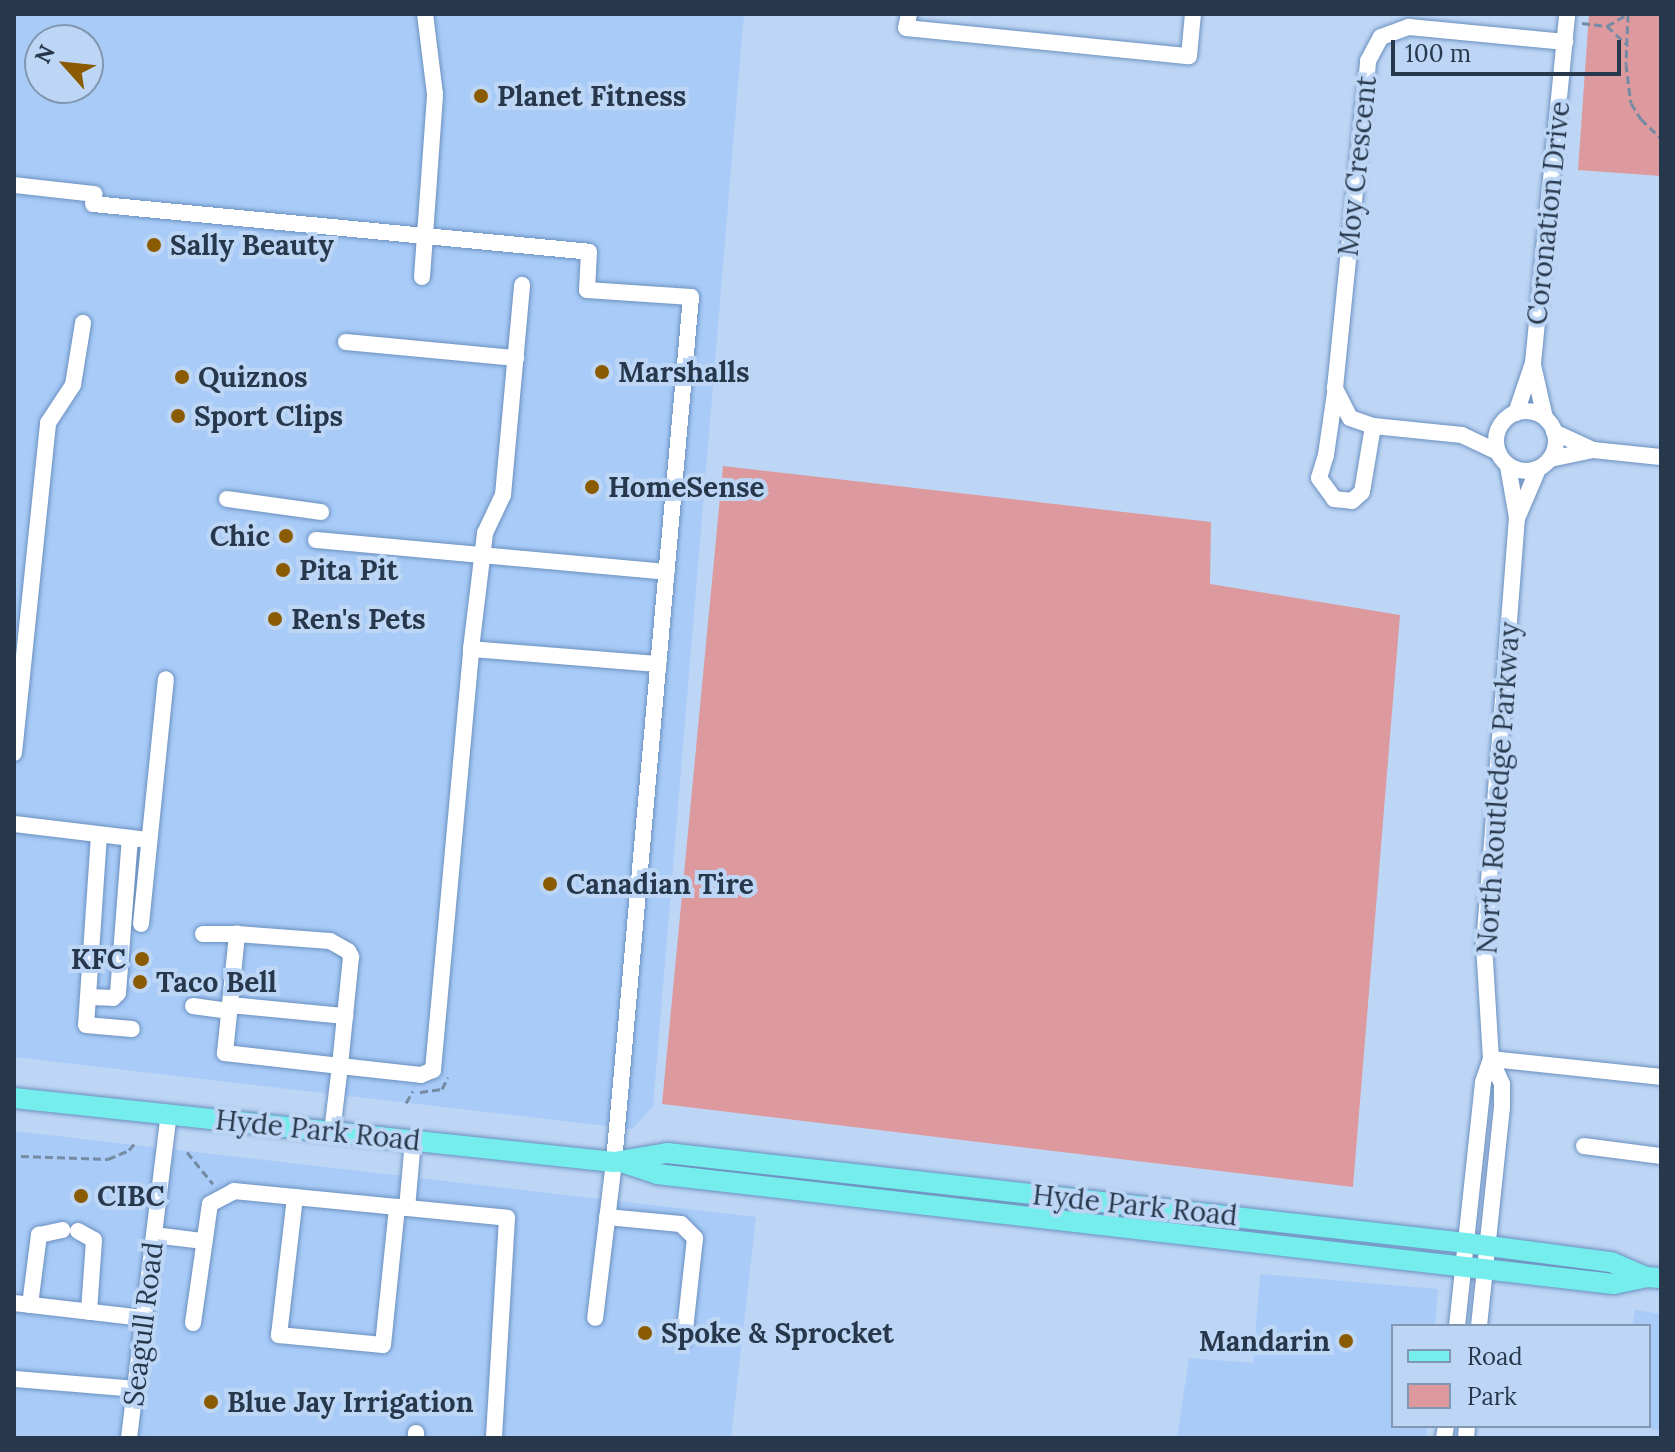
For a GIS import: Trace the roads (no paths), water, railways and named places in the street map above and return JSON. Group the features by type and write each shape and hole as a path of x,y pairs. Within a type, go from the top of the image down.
{"main road":[{"name":"Hyde Park Road","path":"14,1098 618,1162 657,1174 1614,1284 1653,1278"},
{"name":"Hyde Park Road","path":"618,1162 667,1153 1488,1245 1611,1262 1653,1278"}],"street":[{"path":"422,277 435,94 425,14"},
{"path":"908,21 1189,56 1193,14"},
{"name":"Coronation Drive","path":"1516,413 1533,363 1567,14"},
{"name":"Moy Crescent","path":"1373,426 1362,492 1352,501 1334,499 1322,488 1319,478 1326,455 1335,388 1368,61 1376,44 1389,32 1417,27 1565,42"},
{"path":"14,185 94,199 589,252 587,290 691,297 618,1162 607,1217 595,1318"},
{"path":"237,934 225,1053 421,1075 433,1070 471,649 488,525 503,495 522,285"},
{"path":"14,753 48,423 73,385 83,323"},
{"path":"346,342 516,358"},
{"name":"Coronation Drive","path":"1533,363 1550,425"},
{"path":"1335,388 1350,418 1373,426 1462,435 1498,452 1508,466 1518,470 1593,450 1661,457"},
{"path":"1462,435 1502,423 1516,413 1531,412 1593,450"},
{"path":"1498,452 1497,432 1502,423"},
{"path":"1544,464 1554,451 1550,425"},
{"name":"North Routledge Parkway","path":"1517,518 1544,464"},
{"name":"North Routledge Parkway","path":"1479,1324 1502,1108 1502,1084 1491,1059 1484,946 1517,518 1508,466"},
{"path":"227,499 321,512"},
{"path":"316,540 667,572"},
{"path":"471,649 658,664"},
{"path":"141,924 166,679"},
{"path":"14,824 150,839"},
{"path":"99,835 86,1025 132,1029"},
{"path":"88,997 113,998 118,993 130,838"},
{"path":"203,934 339,943 351,957 332,1132"},
{"path":"193,1006 345,1016"},
{"path":"1491,1059 1661,1077"},
{"name":"North Routledge Parkway","path":"1457,1324 1483,1082 1491,1059"},
{"name":"Seagull Road","path":"129,1438 169,1114"},
{"path":"295,1197 279,1335 383,1345 413,1141"},
{"path":"1584,1146 1661,1156"},
{"path":"193,1323 202,1241 210,1204 234,1191 507,1218 494,1438"},
{"path":"607,1217 681,1224 695,1238 684,1339"},
{"path":"89,1312 94,1240 70,1231 39,1235 22,1304 89,1312 143,1318"},
{"path":"154,1235 202,1241"},
{"path":"14,1379 135,1389"}],"place":[{"name":"Planet Fitness","path":"481,96"},
{"name":"Sally Beauty","path":"154,245"},
{"name":"Marshalls","path":"602,372"},
{"name":"Quiznos","path":"182,377"},
{"name":"Sport Clips","path":"178,416"},
{"name":"HomeSense","path":"592,487"},
{"name":"Chic","path":"286,536"},
{"name":"Pita Pit","path":"283,570"},
{"name":"Ren's Pets","path":"275,619"},
{"name":"Canadian Tire","path":"550,884"},
{"name":"KFC","path":"142,959"},
{"name":"Taco Bell","path":"140,982"},
{"name":"CIBC","path":"81,1196"},
{"name":"Spoke & Sprocket","path":"645,1333"},
{"name":"Mandarin","path":"1346,1341"},
{"name":"Blue Jay Irrigation","path":"211,1402"}]}
